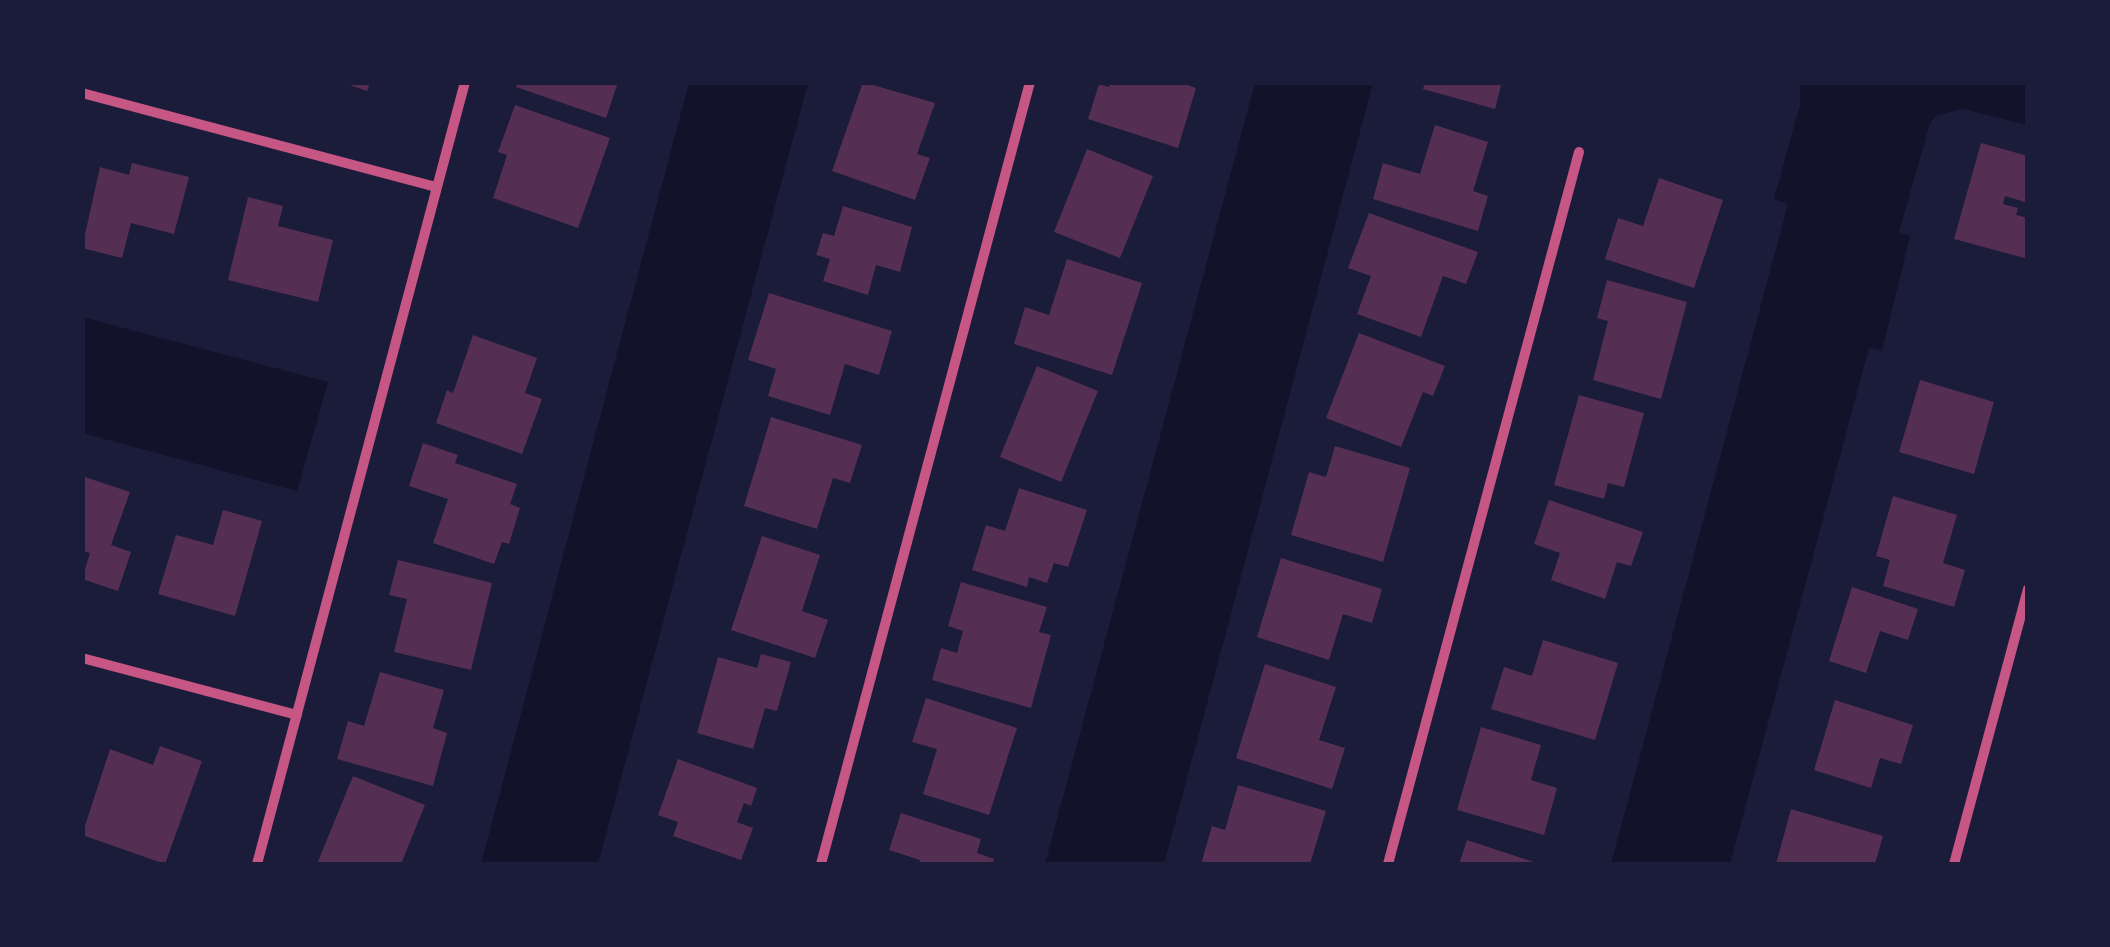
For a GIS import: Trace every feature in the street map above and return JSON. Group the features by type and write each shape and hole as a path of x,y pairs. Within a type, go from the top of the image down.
{"street":[{"path":"257,864 465,82"},
{"path":"821,864 1030,82"},
{"path":"82,92 436,188"},
{"path":"1388,864 1579,152"},
{"path":"1954,864 2028,589"},
{"path":"82,658 297,715"}],"shaded area":[{"path":"689,83 808,83 598,864 481,864"},
{"path":"1255,83 1373,83 1164,864 1045,864"},
{"path":"1800,83 2027,83 2027,125 1963,109 1937,115 1930,123 1899,232 1910,236 1882,351 1869,348 1730,864 1611,864 1788,204 1774,199 1800,105"},
{"path":"82,317 328,382 297,491 83,433"}],"building":[{"path":"341,82 370,82 367,91"},
{"path":"517,82 618,82 606,118 516,87"},
{"path":"863,82 935,103 917,154 930,158 915,200 832,171"},
{"path":"1110,82 1179,82 1196,88 1178,148 1088,119 1099,84 1109,87"},
{"path":"1425,82 1502,82 1495,109 1423,89"},
{"path":"515,105 610,138 578,228 493,198 507,155 498,152"},
{"path":"1435,125 1488,142 1473,191 1488,196 1478,231 1373,199 1383,163 1420,174"},
{"path":"1981,143 2028,156 2028,203 2005,196 2003,204 2018,208 2016,215 2028,218 2028,259 1954,239"},
{"path":"1087,149 1153,176 1120,258 1054,232"},
{"path":"132,163 189,177 174,234 131,223 122,258 82,248 100,167 129,175"},
{"path":"1659,178 1723,200 1694,288 1605,259 1618,218 1643,226"},
{"path":"248,197 283,206 278,226 333,240 318,302 228,280"},
{"path":"843,206 912,227 900,272 876,265 868,295 823,281 830,259 816,255 823,233 834,236"},
{"path":"1369,213 1478,252 1466,284 1443,276 1421,337 1357,314 1371,276 1348,268"},
{"path":"1067,259 1142,283 1112,375 1014,344 1025,307 1049,315"},
{"path":"1607,280 1687,302 1661,399 1593,380 1608,321 1597,318"},
{"path":"769,293 892,331 879,375 845,364 830,415 768,396 776,369 748,360"},
{"path":"1359,333 1445,366 1433,396 1423,392 1401,447 1326,418"},
{"path":"473,335 537,358 525,393 542,399 522,454 436,423 447,390 453,393"},
{"path":"1037,366 1098,391 1061,482 1000,457"},
{"path":"1920,380 1994,402 1974,474 1899,452"},
{"path":"1579,395 1644,413 1624,487 1608,483 1604,499 1554,485"},
{"path":"771,417 862,445 850,483 833,478 817,529 744,506"},
{"path":"423,443 458,455 455,463 517,484 510,504 520,508 509,544 502,542 494,564 433,543 448,499 409,486"},
{"path":"1335,446 1410,468 1383,562 1291,535 1309,472 1326,477"},
{"path":"82,476 130,492 111,545 131,552 118,591 82,579 90,553 82,551"},
{"path":"1019,488 1087,510 1068,567 1054,563 1047,583 1029,577 1027,587 972,570 986,525 1005,531"},
{"path":"1893,496 1957,515 1943,563 1965,570 1954,607 1883,586 1890,560 1876,556"},
{"path":"1549,500 1643,532 1631,566 1617,562 1605,599 1551,580 1560,553 1534,544"},
{"path":"223,510 262,521 235,616 158,594 176,535 213,545"},
{"path":"762,536 820,555 802,611 828,620 815,658 731,630"},
{"path":"1281,558 1382,589 1372,623 1343,614 1329,660 1257,637"},
{"path":"398,560 492,583 471,670 394,652 407,599 389,595"},
{"path":"961,582 1047,607 1039,632 1051,635 1031,708 932,680 941,648 957,653 963,631 948,626"},
{"path":"1852,587 1918,609 1908,640 1880,631 1866,673 1829,661"},
{"path":"1543,640 1618,663 1595,740 1491,709 1504,667 1532,676"},
{"path":"761,654 791,662 777,711 765,708 753,749 697,733 718,657 757,668"},
{"path":"1265,664 1336,687 1319,740 1345,748 1332,789 1236,758"},
{"path":"380,672 444,690 433,728 447,733 433,786 337,759 348,721 364,726"},
{"path":"926,698 1017,728 989,815 923,794 937,749 912,742"},
{"path":"1835,700 1913,725 1901,764 1880,758 1871,788 1814,770"},
{"path":"1481,727 1541,745 1531,780 1557,788 1544,835 1457,810"},
{"path":"160,746 202,761 165,864 82,835 110,749 153,765"},
{"path":"678,759 757,788 751,806 744,803 737,822 753,828 741,860 673,836 678,822 658,815"},
{"path":"353,776 425,805 401,864 317,864"},
{"path":"1238,785 1326,811 1310,864 1201,864 1212,826 1225,830"},
{"path":"1791,809 1883,836 1875,864 1776,864"},
{"path":"901,813 981,839 977,853 994,859 993,864 919,864 920,860 889,850"},
{"path":"1467,840 1540,864 1459,864"}]}
